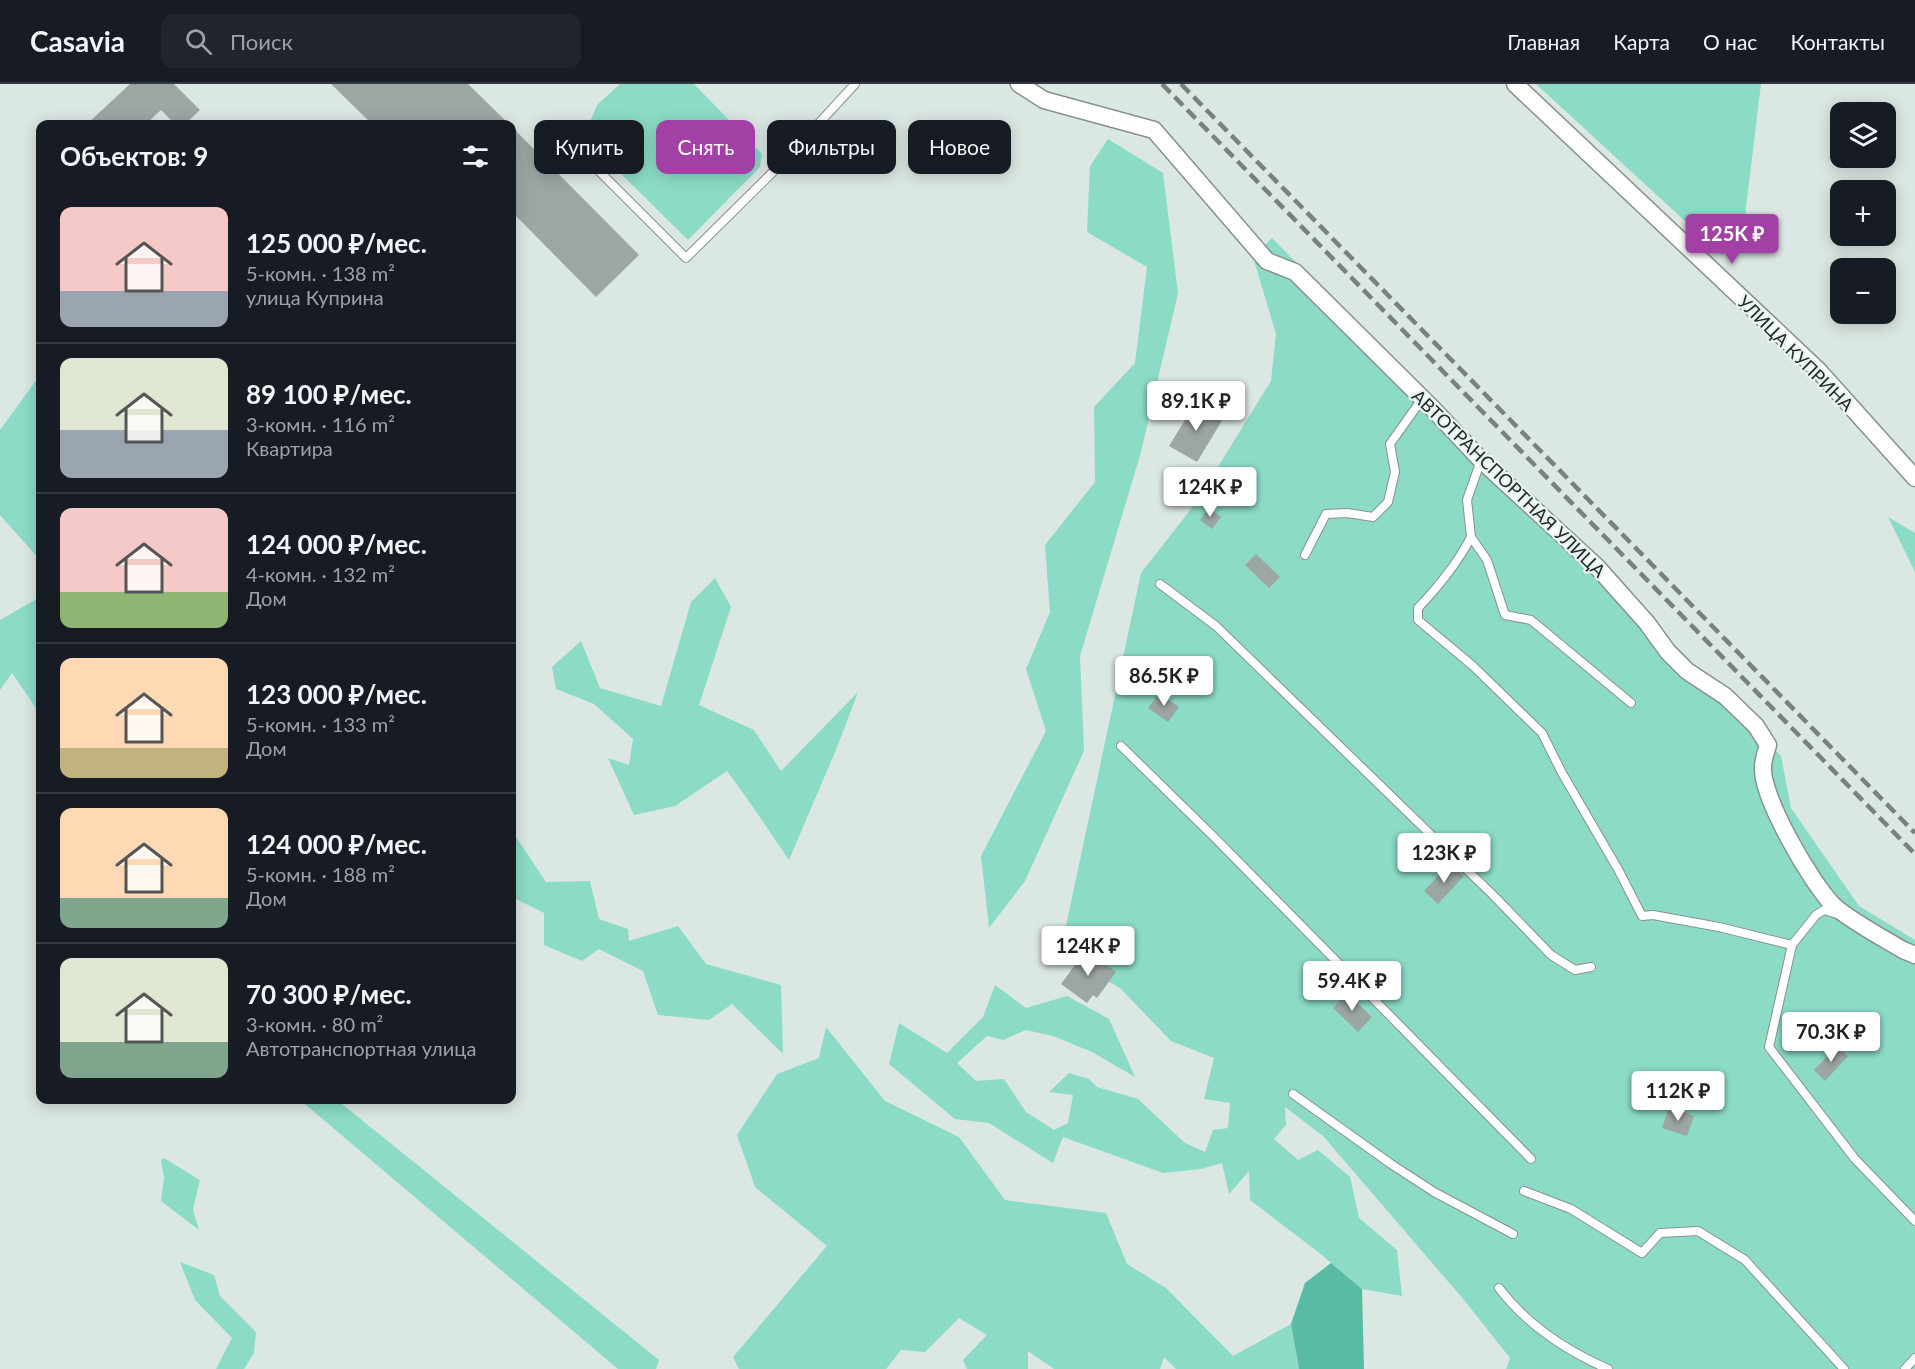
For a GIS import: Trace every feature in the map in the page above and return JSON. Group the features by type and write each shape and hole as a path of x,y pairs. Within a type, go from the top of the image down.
{"street":[{"name":"АВТОТРАНСПОРТНАЯ УЛИЦА","path":"1020,84 1044,100 1154,130 1267,261 1294,272 1481,460 1598,568 1647,623 1668,652 1687,671 1725,696 1756,726 1768,745 1763,768 1769,797 1783,827 1816,884 1834,906 1903,950 1915,955"},
{"name":"УЛИЦА КУПРИНА","path":"1515,84 1819,371 1915,478"}],"lane":[{"path":"602,174 686,258 786,159 855,84"},
{"path":"1305,555 1326,514 1347,513 1373,517 1388,502 1395,472 1390,444 1422,399"},
{"path":"1481,460 1467,500 1471,537 1487,560 1505,615 1531,620 1631,703"},
{"path":"1471,537 1460,558 1418,608 1418,620 1473,666 1542,733 1642,916 1653,915 1719,927 1792,945"},
{"path":"1161,584 1216,626 1496,897 1551,955 1575,970 1591,967"},
{"path":"1121,746 1532,1159"},
{"path":"1853,919 1824,910 1815,915 1792,945 1769,1047 1856,1159 1915,1221"},
{"path":"1293,1094 1434,1192 1513,1234"},
{"path":"1524,1191 1571,1209 1642,1253 1660,1233 1698,1231 1745,1260 1844,1369"},
{"path":"1499,1287 1525,1317 1551,1339 1586,1360 1608,1369"},
{"path":"1905,1369 1915,1358"}],"shaded area":[{"path":"620,84 694,84 729,120 656,120 656,174 753,174 688,240 621,174 644,174 644,120 591,120 597,105"},
{"path":"1536,84 1761,84 1743,232 1722,255"},
{"path":"1108,139 1163,173 1178,293 1141,452 1080,656 1084,751 1025,881 989,928 981,856 1046,731 1026,669 1050,612 1045,545 1095,482 1094,407 1135,363 1147,267 1087,232 1090,166"},
{"path":"755,147 762,154 760,167 755,172"},
{"path":"1272,238 1686,656 1781,756 1791,808 1859,906 1915,940 1915,1369 1506,1369 1510,1358 1464,1300 1323,1136 1285,1107 1286,1125 1274,1139 1298,1160 1318,1150 1350,1177 1359,1218 1397,1250 1402,1296 1362,1289 1250,1200 1249,1171 1229,1194 1222,1163 1201,1169 1163,1173 1063,1137 1053,1163 989,1123 955,1119 889,1064 899,1023 947,1053 983,1017 995,985 1026,1008 1067,996 1109,1019 1135,1077 1092,1052 1053,1036 1026,1030 1003,1040 987,1036 957,1063 976,1081 1004,1079 1026,1112 1054,1130 1068,1123 1073,1095 1049,1092 1069,1073 1089,1079 1097,1087 1138,1099 1185,1143 1205,1152 1213,1130 1228,1128 1230,1103 1204,1099 1214,1058 1171,1041 1120,988 1060,954 1141,573 1195,504 1271,381 1276,334 1253,257"},
{"path":"36,380 36,556 0,515 0,430"},
{"path":"1888,517 1915,533 1915,572"},
{"path":"715,578 731,607 699,705 754,730 781,771 858,692 789,860 727,771 675,806 634,815 608,758 629,765 633,739 594,704 556,689 552,667 581,641 600,688 661,706 691,602"},
{"path":"36,599 36,708 12,673 0,690 0,620"},
{"path":"516,837 546,882 590,881 599,919 628,929 629,941 678,926 706,964 781,985 783,1054 732,1004 709,1020 658,1015 643,971 599,949 582,961 544,945 544,913 516,899"},
{"path":"826,1027 885,1101 959,1137 1005,1200 1106,1213 1127,1264 1166,1288 1233,1356 1291,1324 1299,1369 1176,1369 1164,1357 1160,1369 1054,1369 1028,1351 1028,1369 967,1369 963,1360 987,1335 959,1318 925,1352 901,1350 886,1369 739,1369 733,1357 827,1246 755,1187 737,1135 777,1074 819,1058"},
{"path":"305,1104 342,1104 659,1360 656,1369 618,1369"},
{"path":"164,1158 200,1180 193,1210 199,1230 161,1201 164,1178 161,1160"},
{"path":"180,1262 214,1275 220,1296 256,1332 254,1353 244,1369 216,1369 232,1338 195,1300"},
{"path":"1331,1263 1362,1289 1364,1369 1299,1369 1291,1324 1305,1283"}],"building":[{"path":"130,84 174,84 200,110 189,120 171,120 161,110 150,120 91,120"},
{"path":"331,84 468,84 505,120 368,120"},
{"path":"516,131 534,149 534,174 559,174 639,255 596,297 516,216"},
{"path":"1196,402 1223,419 1197,462 1169,446"},
{"path":"1209,508 1221,517 1212,529 1200,520"},
{"path":"1256,554 1280,577 1269,588 1245,565"},
{"path":"1159,693 1179,707 1168,722 1148,708"},
{"path":"1450,863 1464,876 1438,904 1424,891"},
{"path":"1086,950 1116,972 1097,998 1093,995 1087,1003 1061,984"},
{"path":"1347,993 1372,1017 1358,1032 1333,1008"},
{"path":"1837,1046 1848,1056 1825,1081 1814,1070"},
{"path":"1669,1107 1694,1116 1687,1136 1662,1128"}],"railway":[{"path":"1162,84 1915,854"},
{"path":"1181,84 1915,833"}]}
